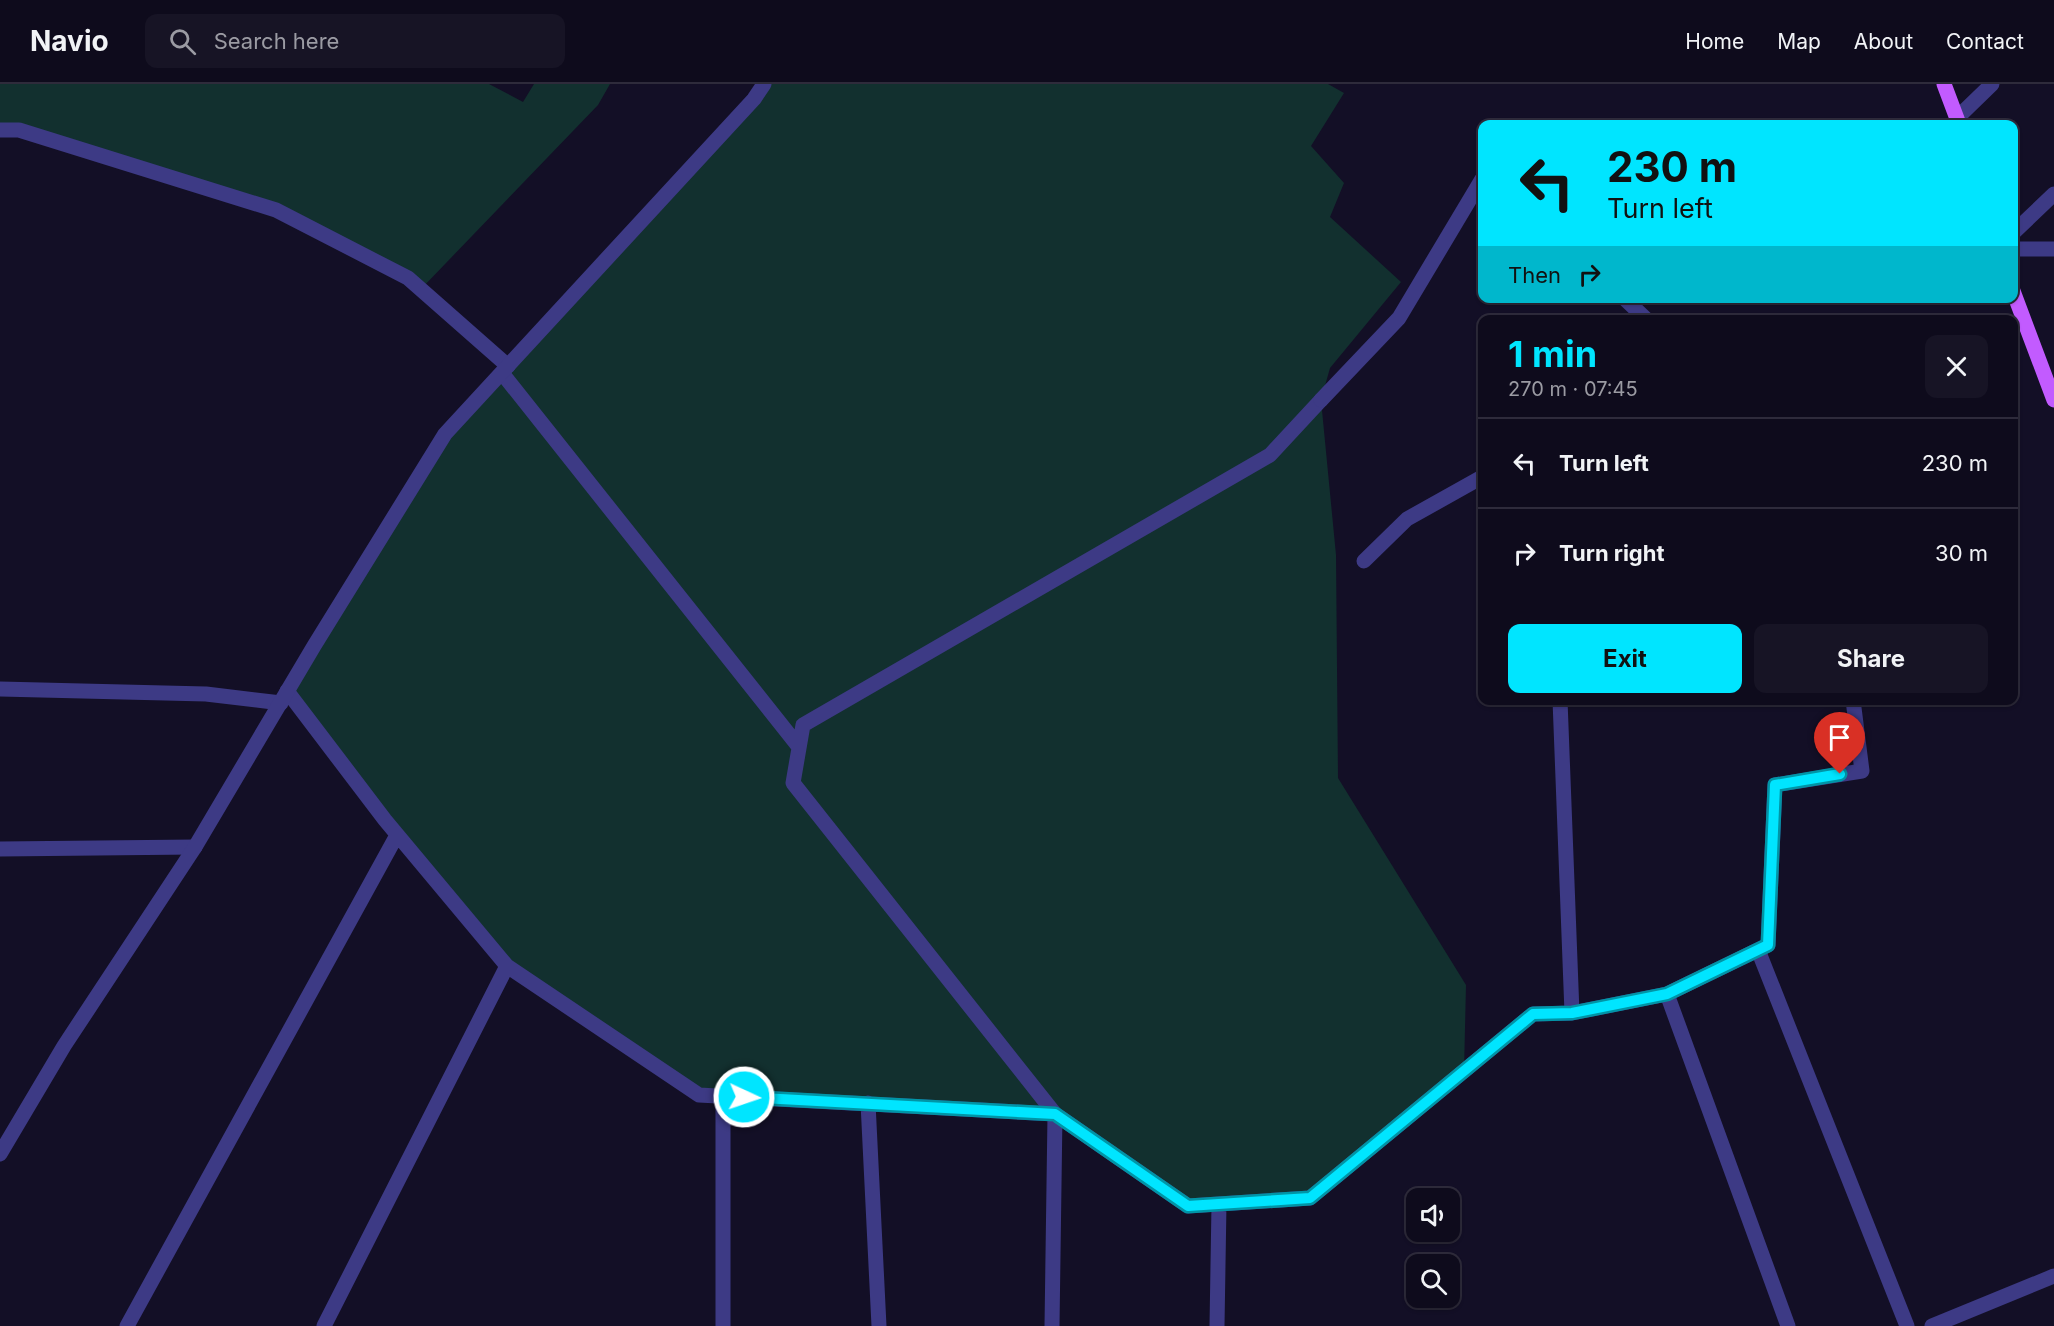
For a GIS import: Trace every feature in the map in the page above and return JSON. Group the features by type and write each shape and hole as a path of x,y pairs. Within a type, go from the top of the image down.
{"main road":[{"path":"1944,84 1958,120"},
{"path":"2018,303 2054,400"}],"street":[{"path":"0,1154 64,1046 195,847 445,434 754,99 764,84"},
{"path":"1959,120 1992,84"},
{"path":"0,130 20,130 276,210 408,278 505,370 799,747"},
{"path":"1478,186 1399,318 1270,455 803,725 793,783 1055,1114 1188,1206 1310,1198 1533,1014 1572,1013 1667,994 1768,945 1775,785 1862,771 1854,705"},
{"path":"2018,228 2054,194"},
{"path":"2018,249 2054,249"},
{"path":"1629,303 1642,315"},
{"path":"1364,561 1407,519 1478,479"},
{"path":"0,689 206,693 284,697 507,966 699,1095 1055,1114"},
{"path":"1560,705 1572,1013"},
{"path":"126,1326 397,835"},
{"path":"0,849 195,847"},
{"path":"1758,950 1907,1326"},
{"path":"324,1326 507,966"},
{"path":"1667,994 1788,1326"},
{"path":"723,1096 723,1326"},
{"path":"868,1103 879,1326"},
{"path":"1052,1326 1055,1114"},
{"path":"1217,1326 1220,1204"},
{"path":"1932,1326 2054,1276"}],"green space":[{"path":"0,84 489,84 523,102 534,84 610,84 598,105 421,289 276,210 0,130"},
{"path":"764,84 1328,84 1344,93 1311,146 1344,183 1330,217 1401,282 1330,368 1321,400 1336,555 1338,778 1466,985 1464,1071 1310,1198 1188,1206 1055,1114 699,1095 519,974 287,691 445,434"}],"route":[{"path":"744,1097 1055,1114 1188,1206 1310,1198 1533,1014 1572,1013 1667,994 1768,945 1775,785 1840,774"}]}
